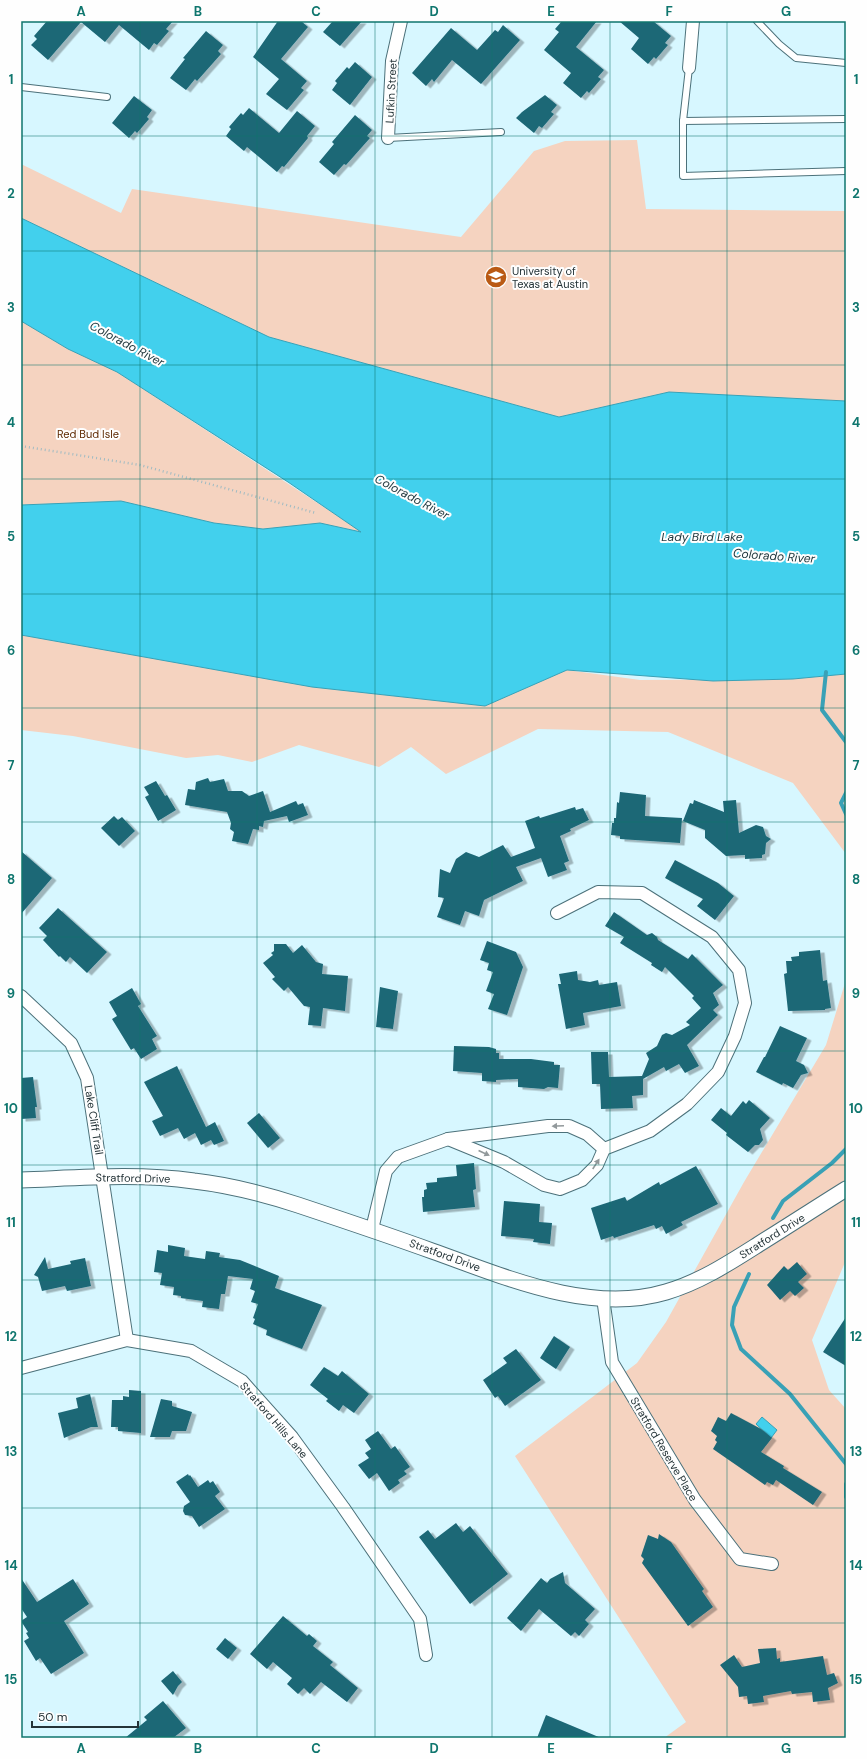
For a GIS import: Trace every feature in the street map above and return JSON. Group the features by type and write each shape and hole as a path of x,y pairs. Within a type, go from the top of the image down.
{"street":[{"name":"Lufkin Street","path":"388,138 392,61 401,21"},
{"path":"689,68 693,21"},
{"path":"448,1139 504,1162 544,1185 560,1189 582,1180 597,1165 604,1149 650,1130 687,1104 718,1072 736,1036 745,1003 739,970 712,937 642,893 598,892 557,913"},
{"name":"Lake Cliff Trail","path":"21,996 72,1043 87,1078 127,1340"},
{"path":"372,1229 386,1171 398,1157 448,1139 548,1126 569,1126 587,1134 604,1149"},
{"name":"Stratford Drive","path":"21,1180 103,1176 194,1180 265,1195 372,1229 526,1284 577,1296 603,1298 635,1297 665,1292 696,1281 720,1268 846,1189"},
{"name":"Stratford Reserve Place","path":"603,1298 612,1362 677,1472 740,1559 772,1564"},
{"name":"Stratford Hills Lane","path":"21,1368 127,1340 192,1351 242,1382 292,1438 420,1619 426,1655"}],"lane":[{"path":"757,21 778,44 796,58 846,63"},
{"path":"689,68 683,121 684,176 846,171"},
{"path":"21,87 107,97"},
{"path":"683,121 846,119"},
{"path":"388,138 501,132"}],"path":[{"path":"21,446 140,465 316,513"}],"green space":[{"path":"637,140 646,209 846,211 846,401 669,392 559,417 269,337 21,218 21,164 121,213 132,189 461,237 534,151 565,141"},
{"name":"Red Bud Isle","path":"21,321 68,349 117,372 362,532 320,523 263,529 214,523 121,501 21,505"},
{"path":"21,635 312,687 485,706 567,670 640,680 793,679 846,674 846,854 793,783 668,732 538,729 446,774 411,747 379,767 299,745 252,762 218,755 186,758 73,736 21,730"},
{"path":"846,980 846,1260 812,1340 829,1390 846,1409 846,1738 664,1738 686,1722 515,1456 637,1363 666,1322 744,1182 826,1045"}],"water":[{"name":"Lady Bird Lake","path":"21,218 269,337 559,417 669,392 846,401 846,674 793,679 713,681 567,670 485,706 312,687 21,635 21,505 121,501 214,523 263,529 320,523 361,532 288,482 117,372 68,349 21,321"},
{"path":"762,1417 777,1430 771,1438 756,1424"}],"building":[{"path":"47,21 173,21 166,29 169,31 157,45 154,43 149,50 119,25 105,42 81,22 48,60 31,45 37,39 34,36"},
{"path":"278,21 301,21 308,27 281,59 307,81 301,88 304,90 287,110 266,94 279,79 253,57"},
{"path":"333,21 362,21 340,46 323,32"},
{"path":"562,21 597,21 576,47 604,70 598,77 601,79 589,93 587,91 581,98 563,83 571,73 544,50 559,32 555,29"},
{"path":"619,21 653,21 671,36 665,43 668,45 656,59 654,57 648,64 631,49 639,38"},
{"path":"503,25 520,40 481,84 452,60 434,82 432,79 426,86 412,73 451,28 477,50 495,30 498,32"},
{"path":"206,31 223,45 218,51 221,54 197,81 195,79 186,90 170,78 185,59 183,58"},
{"path":"355,62 372,77 350,105 332,90 337,83 335,81 347,67 349,69"},
{"path":"545,95 557,105 551,112 554,114 542,128 539,126 534,133 516,118"},
{"path":"134,96 152,110 147,117 149,119 137,133 135,131 129,138 112,123"},
{"path":"249,108 279,133 297,111 315,126 307,136 308,138 284,167 282,166 277,172 247,147 244,151 226,136 231,129 229,127 241,113 243,115"},
{"path":"355,115 372,130 367,136 370,138 346,165 344,164 334,175 319,162 334,144 332,142"},
{"path":"208,778 210,782 224,779 228,791 242,791 249,796 263,791 270,812 296,801 298,805 303,803 308,815 289,822 287,816 264,821 263,827 259,826 259,830 253,829 248,844 232,841 234,832 230,829 231,823 227,812 185,805 188,789 195,790 196,782"},
{"path":"156,781 176,810 158,821 145,797 149,795 144,787"},
{"path":"620,792 646,795 645,816 682,818 680,843 620,839 620,836 611,835 612,823 614,823 614,818 616,818 617,802 619,803"},
{"path":"694,800 724,812 723,801 736,800 739,833 756,825 763,827 766,836 771,839 766,843 765,854 762,855 762,858 745,859 745,855 726,856 705,838 705,830 683,821 690,803 693,804"},
{"path":"575,807 576,810 583,808 589,820 570,829 571,831 560,836 569,861 564,863 567,870 548,877 541,858 516,867 523,881 484,900 479,916 465,911 460,925 437,917 444,898 438,897 440,869 450,873 456,859 466,852 479,857 503,845 511,857 535,848 525,821"},
{"path":"114,816 118,820 122,817 135,831 119,846 101,828"},
{"path":"21,851 52,878 21,914"},
{"path":"675,860 718,883 734,896 715,920 697,906 703,899 665,878"},
{"path":"58,908 107,952 87,973 70,957 66,962 60,956 59,957 43,940 47,936 39,928"},
{"path":"614,912 647,935 652,933 658,940 688,959 692,954 723,985 713,993 719,1005 713,1010 718,1015 687,1045 699,1066 685,1073 679,1064 666,1071 664,1067 643,1079 643,1095 632,1096 633,1108 601,1109 600,1084 592,1084 591,1052 608,1052 609,1077 642,1076 649,1059 646,1053 657,1046 662,1035 666,1033 672,1035 690,1025 686,1022 701,1008 692,998 694,996 665,967 662,972 651,965 652,963 620,943 624,937 605,926"},
{"path":"487,941 516,952 523,967 507,1015 488,1009 494,994 486,991 493,972 487,970 489,963 480,960"},
{"path":"274,944 286,944 293,953 302,945 316,962 323,964 322,974 348,976 345,1011 323,1008 321,1026 308,1025 310,1007 304,1006 288,987 284,991 272,979 275,977 263,963 273,955 271,953 274,951"},
{"path":"820,950 823,981 827,980 831,1008 825,1010 788,1011 784,974 787,973 786,961 792,961 791,957 799,956 799,952"},
{"path":"577,971 578,980 590,982 598,980 599,985 617,982 621,1006 583,1013 585,1025 566,1029 558,984 561,984 559,974"},
{"path":"380,987 398,991 393,1029 376,1027"},
{"path":"132,988 141,1004 138,1006 157,1036 152,1039 157,1049 141,1059 134,1048 131,1050 112,1019 117,1016 109,1002"},
{"path":"780,1026 807,1038 796,1061 804,1065 808,1073 801,1075 793,1088 783,1083 782,1085 756,1072"},
{"path":"454,1046 489,1047 496,1049 496,1053 499,1053 499,1059 531,1059 554,1062 554,1065 560,1065 558,1088 548,1087 544,1089 518,1087 518,1079 496,1080 496,1082 482,1081 482,1073 453,1071"},
{"path":"177,1066 206,1127 215,1122 224,1141 214,1145 211,1140 201,1145 195,1133 184,1139 178,1128 160,1136 152,1121 163,1116 144,1082"},
{"path":"33,1077 37,1107 35,1107 36,1118 21,1119 21,1078"},
{"path":"749,1100 770,1118 760,1129 763,1140 759,1145 755,1145 748,1152 726,1135 727,1133 711,1120 721,1108 731,1116 743,1101 746,1104"},
{"path":"259,1113 280,1138 268,1148 247,1123"},
{"path":"474,1163 476,1189 473,1190 475,1207 423,1212 422,1197 424,1197 424,1190 427,1189 426,1183 437,1182 437,1178 457,1176 456,1165"},
{"path":"696,1166 718,1204 681,1222 683,1225 666,1234 662,1226 656,1229 654,1225 614,1238 613,1236 601,1240 591,1208 625,1197 627,1201 659,1182 660,1185"},
{"path":"504,1201 540,1204 539,1222 552,1223 550,1244 533,1242 534,1239 501,1236"},
{"path":"168,1245 185,1248 184,1256 205,1259 206,1251 220,1253 219,1257 240,1260 279,1276 275,1288 322,1305 302,1349 266,1335 267,1330 253,1324 255,1319 253,1318 258,1304 251,1302 255,1291 250,1289 253,1279 228,1276 225,1294 221,1294 219,1309 202,1307 203,1301 181,1298 181,1296 173,1295 174,1287 160,1285 162,1273 154,1272 157,1250 168,1252"},
{"path":"45,1257 48,1269 71,1264 70,1261 85,1258 91,1286 67,1291 65,1286 42,1291 38,1277 34,1275"},
{"path":"797,1262 807,1274 798,1282 804,1288 795,1296 790,1291 780,1300 767,1285 784,1266 788,1270"},
{"path":"846,1317 846,1366 823,1352"},
{"path":"554,1336 570,1347 556,1369 540,1358"},
{"path":"516,1349 541,1380 505,1406 498,1396 495,1398 483,1380 507,1363 503,1358"},
{"path":"324,1367 338,1376 342,1371 369,1394 354,1413 343,1405 339,1411 326,1401 328,1399 310,1385"},
{"path":"129,1390 141,1391 141,1433 118,1431 118,1427 111,1427 112,1400 123,1400 123,1396 129,1397"},
{"path":"90,1394 98,1427 91,1427 64,1438 58,1413 78,1408 76,1398"},
{"path":"161,1399 172,1401 172,1406 192,1412 186,1431 172,1431 170,1437 150,1437"},
{"path":"731,1413 761,1429 772,1438 761,1452 784,1466 783,1468 822,1492 813,1505 776,1480 773,1485 767,1482 765,1485 713,1449 717,1442 715,1440 717,1436 711,1431 718,1417 726,1421"},
{"path":"378,1431 391,1449 395,1446 410,1467 404,1471 407,1474 398,1480 400,1483 389,1491 377,1473 369,1479 358,1465 369,1458 365,1453 371,1449 365,1440"},
{"path":"188,1474 198,1487 208,1480 210,1483 213,1481 220,1492 215,1496 225,1509 199,1527 192,1516 185,1515 183,1511 184,1506 190,1502 176,1482"},
{"path":"456,1523 463,1532 470,1526 508,1574 470,1604 419,1537 428,1530 435,1539"},
{"path":"659,1534 671,1542 704,1589 702,1591 713,1607 688,1626 642,1563 644,1559 641,1556 648,1535 658,1539"},
{"path":"563,1572 565,1583 595,1609 585,1620 589,1624 579,1636 575,1632 571,1636 539,1609 521,1631 507,1618 541,1578 547,1583 550,1579"},
{"path":"21,1578 37,1602 73,1579 89,1604 64,1621 84,1653 51,1674 40,1658 36,1661 24,1641 29,1638 26,1633 28,1632 21,1621 27,1617 21,1608"},
{"path":"283,1616 307,1636 309,1634 317,1641 313,1646 333,1662 330,1665 358,1688 347,1702 321,1682 310,1694 304,1688 298,1694 287,1684 292,1678 273,1662 267,1669 250,1654"},
{"path":"225,1638 237,1648 228,1659 216,1649"},
{"path":"776,1648 777,1659 780,1658 780,1662 823,1656 827,1675 834,1673 838,1683 828,1688 830,1700 813,1702 812,1692 792,1694 791,1691 763,1696 764,1702 748,1704 747,1696 739,1697 738,1687 720,1665 734,1655 742,1667 760,1663 758,1649"},
{"path":"173,1671 182,1682 173,1695 161,1681"},
{"path":"163,1701 186,1728 173,1738 125,1738 147,1720 144,1717"},
{"path":"546,1715 601,1738 537,1738"}],"waterway":[{"path":"826,672 822,710 846,742"},
{"path":"846,793 841,803 846,814"},
{"path":"773,1218 783,1201 832,1163 846,1149"},
{"path":"749,1274 734,1307 732,1325 741,1349 790,1394 846,1464"},
{"path":"846,1484 846,1497"}],"place":[{"name":"University of Texas at Austin","path":"496,277"}],"water label":[{"name":"Colorado River","path":"127,344"},
{"name":"Colorado River","path":"412,497"},
{"name":"Colorado River","path":"774,556"}]}
